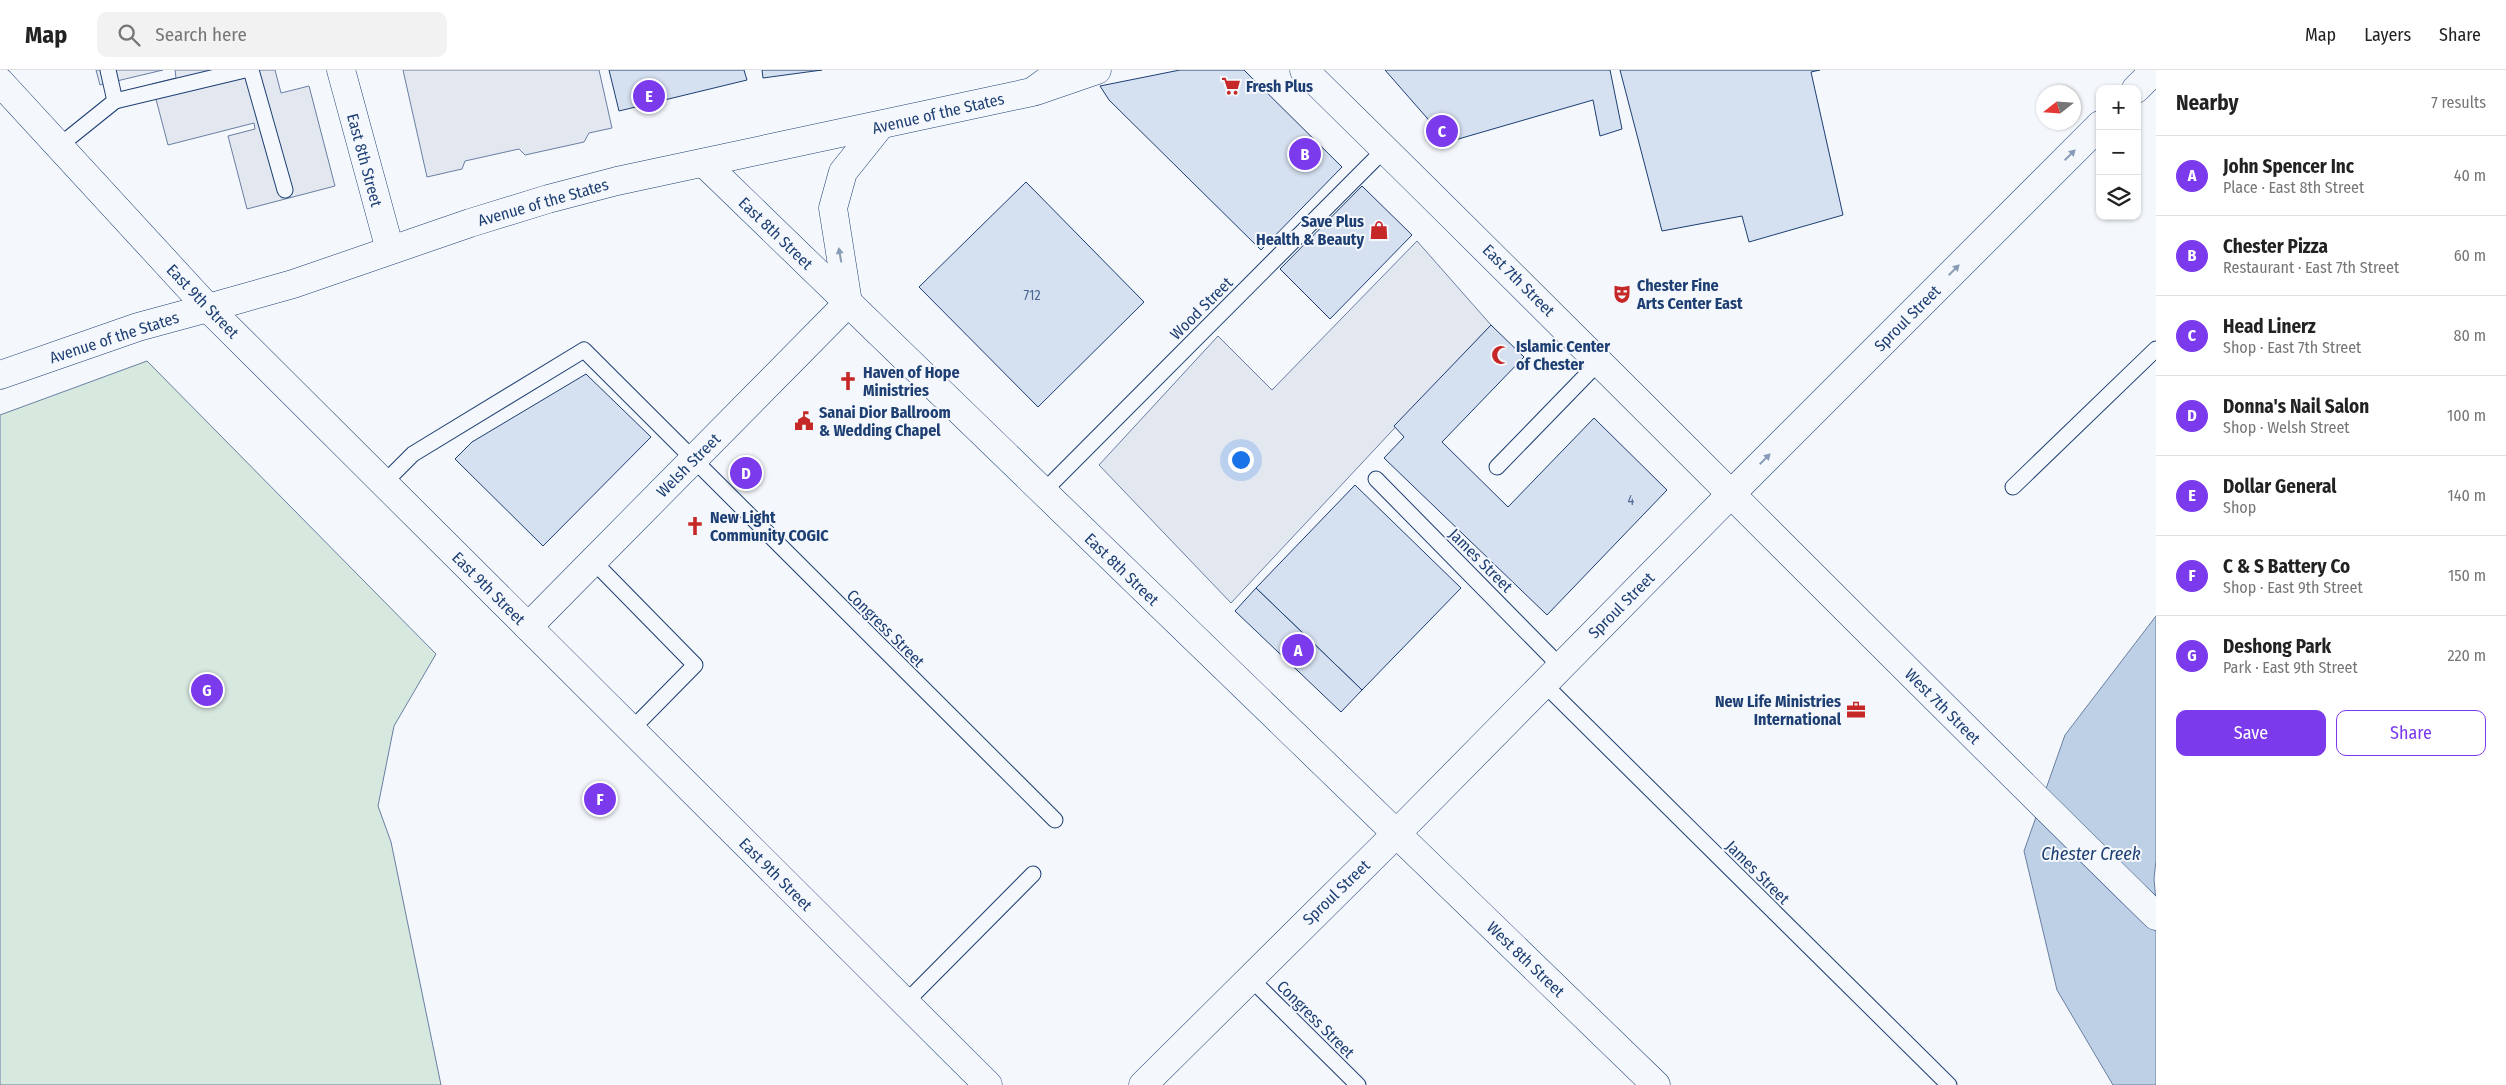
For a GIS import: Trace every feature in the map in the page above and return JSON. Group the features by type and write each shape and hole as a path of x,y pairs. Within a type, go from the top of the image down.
{"street":[{"name":"East 8th Street","path":"341,70 390,250"},
{"path":"1032,92 1062,70"},
{"name":"Avenue of the States","path":"0,375 138,327 293,284 390,250 548,200 617,181 1032,92 1097,70"},
{"name":"East 7th Street","path":"1304,70 1731,494"},
{"path":"2140,85 2155,70"},
{"name":"East 9th Street","path":"0,82 208,308 988,1085"},
{"name":"East 8th Street","path":"848,304 833,208 843,172 879,126"},
{"name":"Sproul Street","path":"1143,1085 1249,977 1396,834 1731,494 2096,129"},
{"name":"East 8th Street","path":"704,163 1396,834"},
{"name":"Welsh Street","path":"528,626 848,304"},
{"name":"West 7th Street","path":"1731,494 2156,916"},
{"name":"West 8th Street","path":"1396,834 1656,1085"}],"lane":[{"path":"108,70 115,100"},
{"path":"59,146 115,100 245,70"},
{"path":"251,70 285,190"},
{"name":"Wood Street","path":"1042,492 1385,149"},
{"path":"2014,487 2156,349"},
{"name":"Congress Street","path":"384,483 413,454 584,350 692,461 1055,820"},
{"path":"1497,467 1599,362"},
{"name":"James Street","path":"1376,479 1552,675 1949,1085"},
{"path":"593,561 695,665 631,730"},
{"path":"905,1002 1033,874"},
{"name":"Congress Street","path":"1249,977 1358,1085"}],"shaded area":[{"path":"96,70 163,70 100,85"},
{"path":"175,70 275,70 281,93 309,86 335,186 247,209 228,136 255,129 254,123 168,145 152,84 176,78"},
{"path":"403,70 599,70 612,128 589,133 584,142 525,155 519,149 465,161 462,169 427,177"},
{"path":"1417,241 1491,325 1231,603 1099,465 1218,336 1272,390"},
{"path":"147,361 436,654 394,726 378,806 391,842 441,1085 0,1085 0,415"}],"water":[{"name":"Chester Creek","path":"2156,616 2156,860 2154,879 2156,902 2156,1085 2113,1085 2057,990 2024,851 2065,735"}],"building":[{"path":"609,70 744,70 747,80 619,111"},
{"path":"762,70 822,70 763,78"},
{"path":"1180,70 1244,70 1342,167 1261,250 1109,100 1100,86"},
{"path":"1385,70 1610,70 1622,129 1600,136 1593,100 1448,142"},
{"path":"1620,70 1820,70 1811,72 1843,215 1749,242 1742,216 1662,231"},
{"path":"1026,182 1144,302 1038,407 919,287"},
{"path":"1362,186 1412,235 1330,319 1280,269"},
{"path":"1491,325 1524,357 1442,442 1508,507 1594,418 1667,490 1547,615 1384,458 1404,437 1394,426"},
{"path":"586,374 651,437 543,546 455,459 472,442"},
{"path":"1355,485 1461,588 1362,690 1256,588"},
{"path":"1256,588 1362,690 1341,712 1235,611"}],"place":[{"name":"Fresh Plus","path":"1231,86"},
{"name":"Dollar General","path":"649,96"},
{"name":"Head Linerz","path":"1442,131"},
{"name":"Chester Pizza","path":"1305,154"},
{"name":"Save Plus Health & Beauty","path":"1379,230"},
{"name":"Chester Fine Arts Center East","path":"1622,294"},
{"name":"Islamic Center of Chester","path":"1501,355"},
{"name":"Haven of Hope Ministries","path":"848,381"},
{"name":"Sanai Dior Ballroom & Wedding Chapel","path":"804,421"},
{"name":"Donna's Nail Salon","path":"746,473"},
{"name":"New Light Community COGIC","path":"695,526"},
{"name":"John Spencer Inc","path":"1298,650"},
{"name":"Deshong Park","path":"207,690"},
{"name":"New Life Ministries International","path":"1856,710"},
{"name":"C & S Battery Co","path":"600,799"}]}
